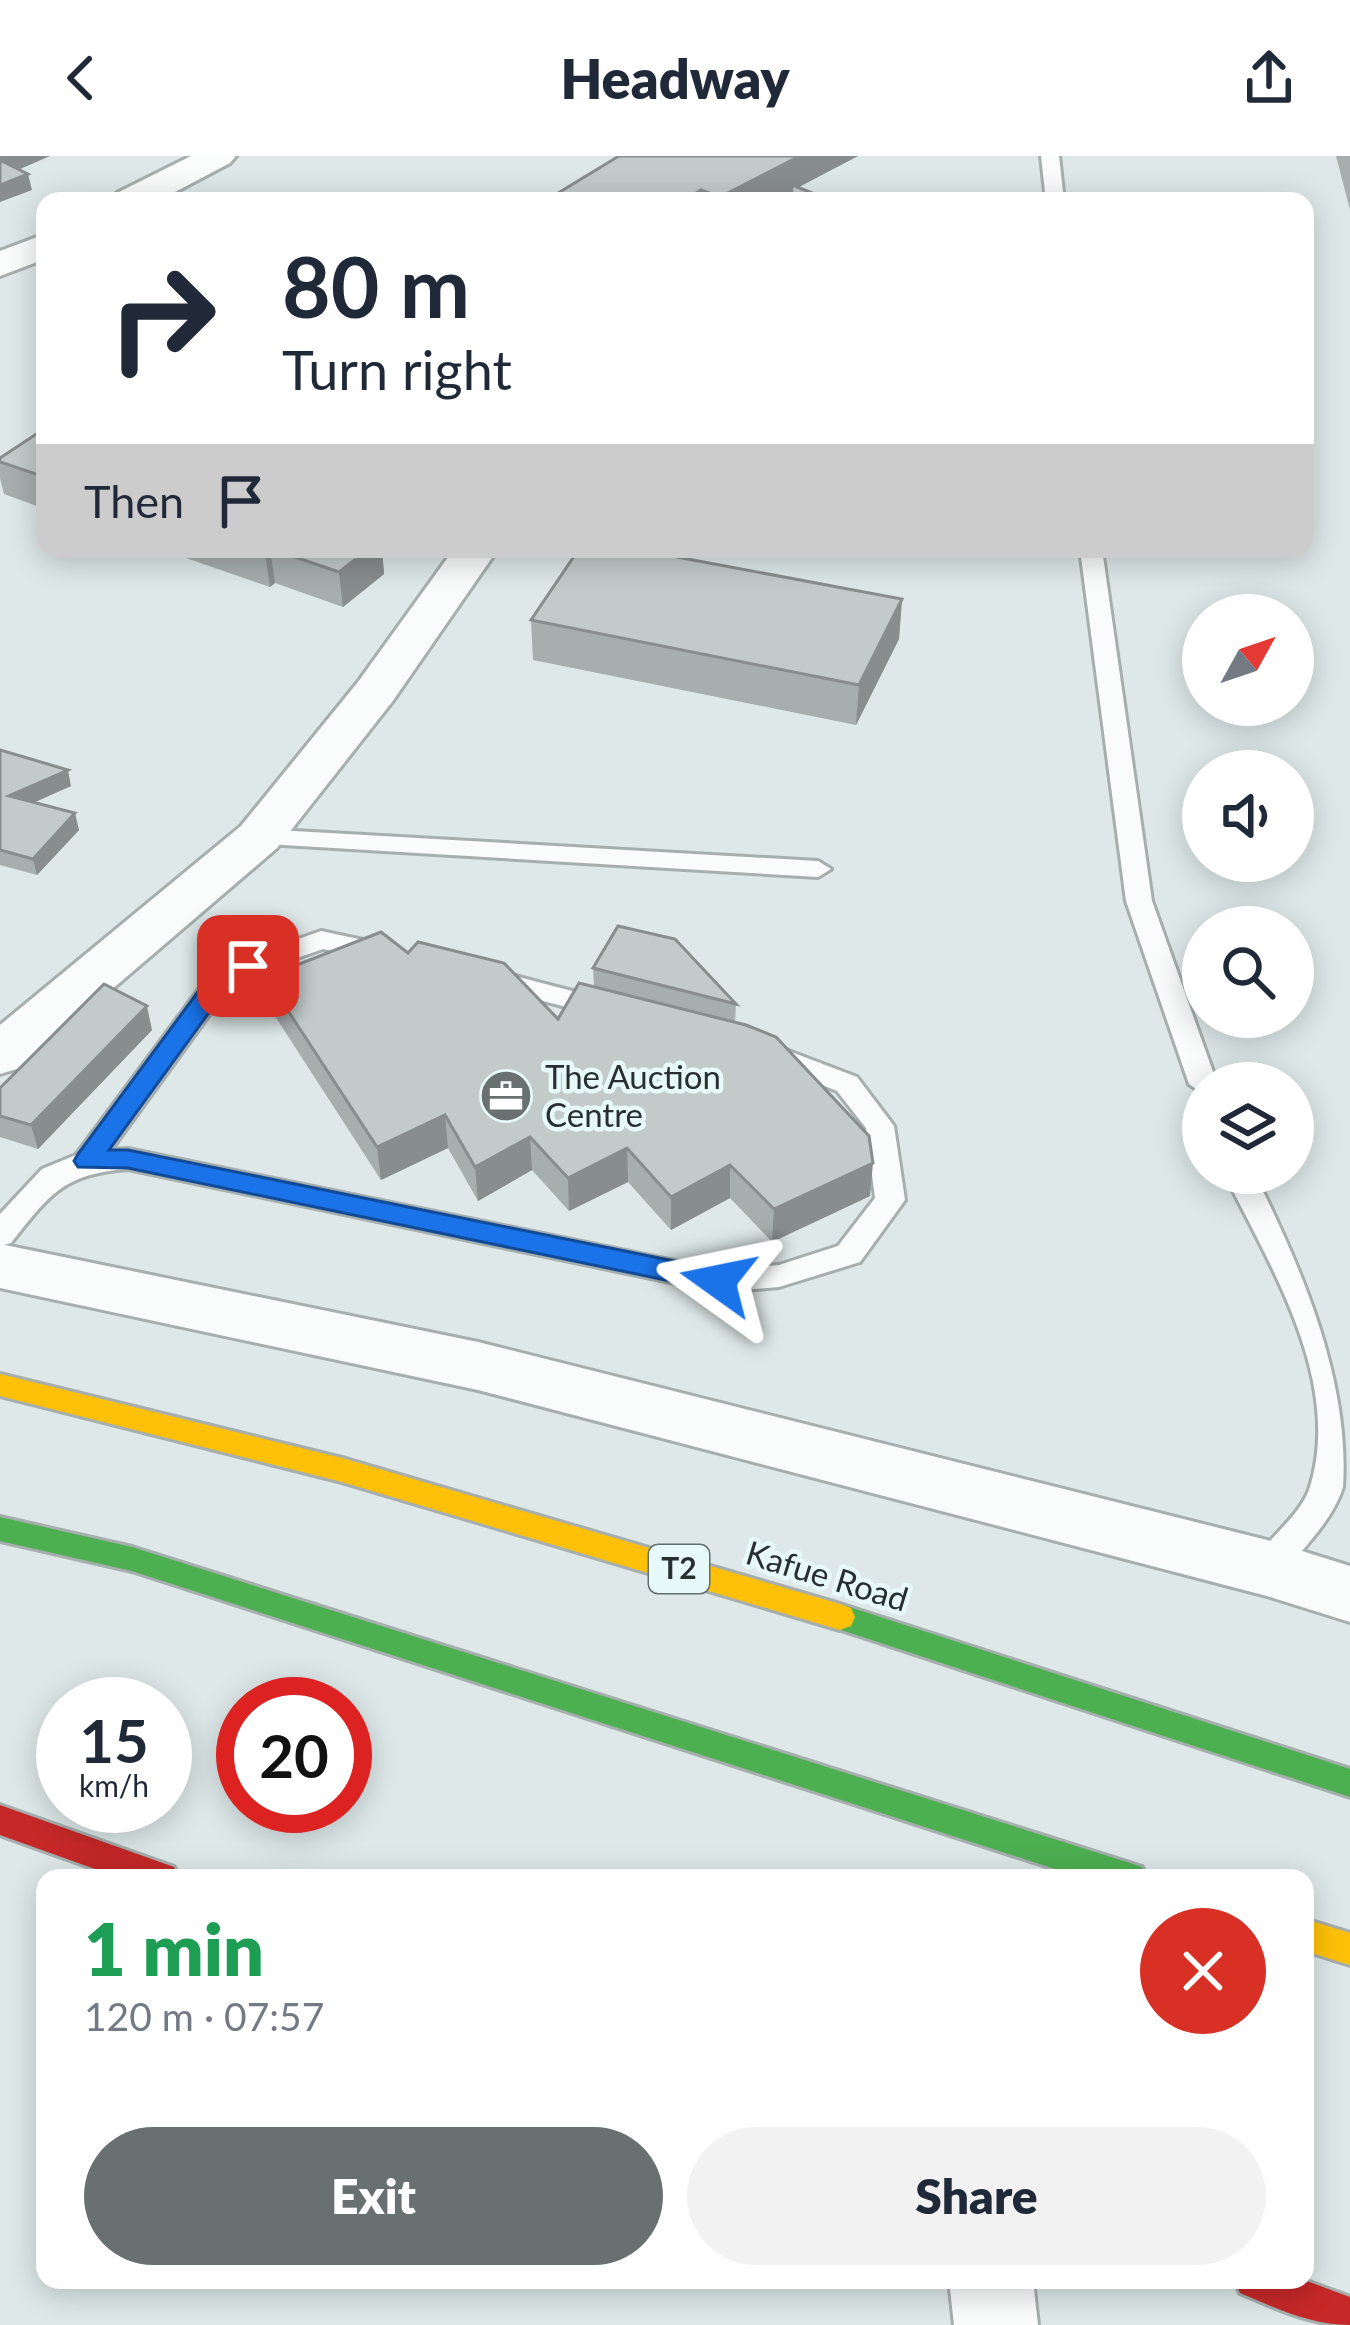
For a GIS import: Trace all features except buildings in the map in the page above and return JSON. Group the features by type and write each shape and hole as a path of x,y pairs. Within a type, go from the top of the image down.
{"main road":[{"name":"Kafue Road","path":"0,1384 182,1426 495,1514 967,1656 1350,1783"},
{"path":"0,1529 132,1559 1102,1869"},
{"path":"0,1820 137,1869"},
{"path":"1314,1938 1350,1949"},
{"path":"1277,2289 1350,2316"}],"street":[{"path":"148,192 218,156"},
{"path":"0,265 36,249"},
{"path":"0,1055 260,837 375,692 470,558"},
{"path":"0,1267 197,1300 449,1359 1267,1568 1350,1594"},
{"path":"992,2289 996,2325"}],"lane":[{"path":"1050,156 1054,192"},
{"path":"1092,558 1139,901 1195,1062"},
{"path":"260,837 818,868"},
{"path":"87,1161 215,987 248,966 321,940 408,958"},
{"path":"454,970 639,1017"},
{"path":"0,1235 53,1171 87,1161 128,1159 718,1281 779,1276 849,1254 890,1200 880,1126 847,1084 731,1041"},
{"path":"1250,1194 1331,1350 1340,1420 1327,1489 1267,1568"}],"traffic: fast":[{"path":"0,1529 132,1559 1102,1869"},
{"path":"840,1617 1350,1783"}],"traffic: slow":[{"path":"0,1385 342,1470 840,1617"},
{"path":"1314,1938 1350,1949"}],"traffic: jam":[{"path":"0,1820 137,1869"},
{"path":"1277,2289 1350,2316"}],"place":[{"name":"The Auction Centre","path":"506,1096"}],"route":[{"path":"248,966 215,987 87,1161 128,1159 718,1281"}]}
